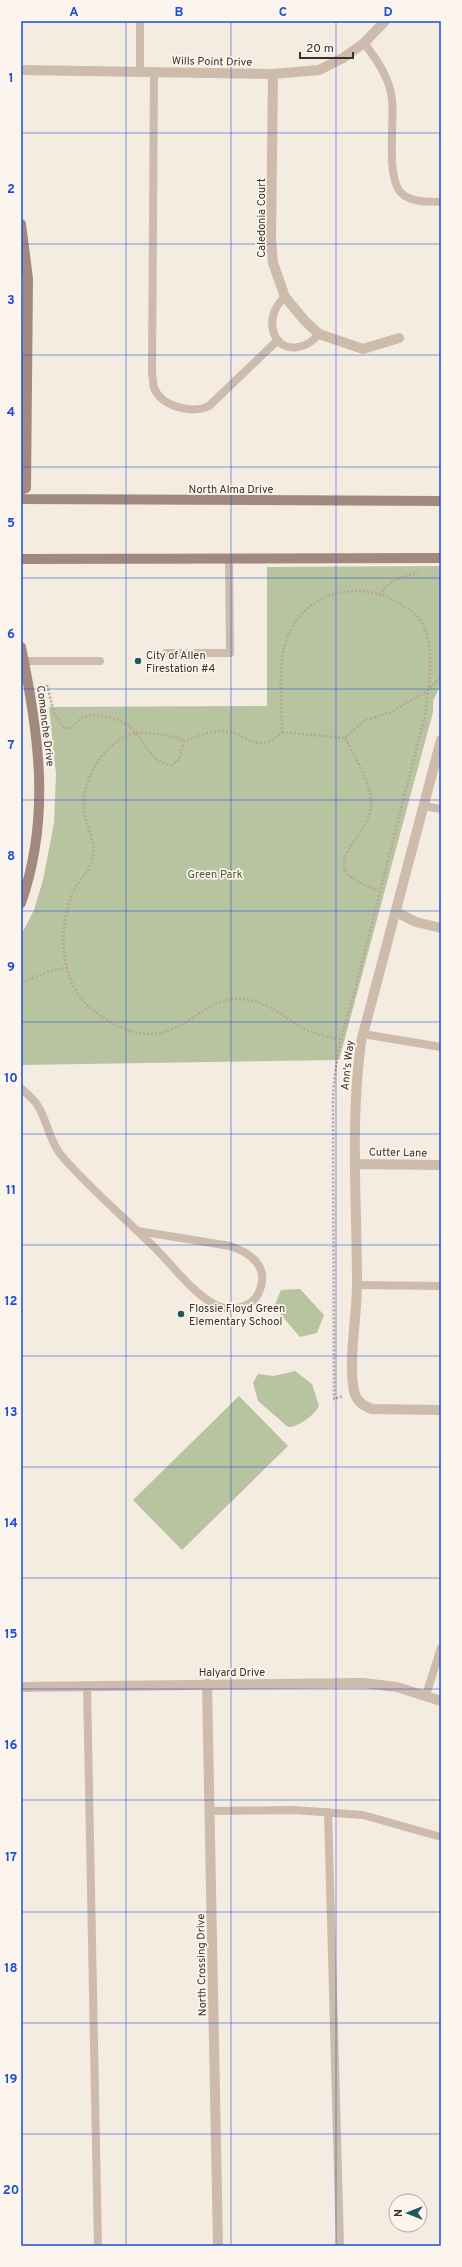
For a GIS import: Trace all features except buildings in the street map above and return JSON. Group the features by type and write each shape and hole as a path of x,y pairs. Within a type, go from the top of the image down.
{"main road":[{"path":"21,224 28,279 24,334 26,488 21,490"},
{"name":"North Alma Drive","path":"21,499 441,501"},
{"path":"21,559 441,558"},
{"name":"Comanche Drive","path":"21,647 39,758 41,797 36,840 26,888 21,903"}],"street":[{"name":"Wills Point Drive","path":"21,70 273,74 319,70 343,58 364,43 385,21"},
{"name":"Caledonia Court","path":"273,74 273,263 285,297 305,321 319,334 363,349 399,338"},
{"name":"Ann's Way","path":"441,740 363,1034 356,1078 355,1164 357,1285 353,1368 354,1389 360,1402 372,1409 441,1410"},
{"path":"396,912 416,922 441,928"},
{"name":"Cutter Lane","path":"355,1164 441,1165"},
{"name":"Halyard Drive","path":"21,1687 363,1683 397,1687 441,1701"},
{"name":"North Crossing Drive","path":"207,1684 218,2246"}],"lane":[{"path":"140,21 140,72"},
{"path":"364,43 382,67 392,99 392,171 398,191 406,197 418,201 441,202"},
{"path":"154,72 152,373 154,388 163,399 180,408 191,410 202,409 209,406 278,340"},
{"path":"285,297 278,303 271,321 272,332 278,340 284,345 297,346 308,344 319,334"},
{"path":"166,653 230,653 230,559"},
{"path":"24,661 100,661"},
{"path":"424,806 441,808"},
{"path":"363,1034 441,1048"},
{"path":"21,1088 36,1103 60,1154 200,1293 217,1306 228,1310 240,1308 254,1301 259,1293 263,1280 259,1266 253,1257 244,1251 230,1246 138,1231"},
{"path":"357,1285 441,1286"},
{"path":"426,1695 441,1648"},
{"path":"87,1686 98,2246"},
{"path":"209,1811 294,1810 363,1815 441,1837"},
{"path":"328,1812 340,2246"}],"path":[{"path":"380,595 386,586 391,583 407,576 420,573"},
{"path":"282,732 283,655 286,640 300,615 317,601 337,592 364,591 380,595 404,605 415,614 423,625 430,657 426,701"},
{"path":"340,1039 301,1027 276,1009 244,999 226,1000 216,1003 180,1026 166,1033 155,1035 146,1035 112,1023 92,1010 84,1002 78,992 68,967 63,933 66,914 72,894 91,864 94,852 85,817 84,790 90,775 100,760 118,742 134,733 171,736 184,740 221,731 232,733 262,744 271,741 282,732 345,738 364,721 391,712 427,692 441,678"},
{"path":"47,685 54,713 64,728 71,728 83,718 99,716 124,723 152,755 167,765 175,764 179,760 184,740"},
{"path":"345,738 366,783 371,800 368,814 346,853 344,866 349,875 358,883 380,891"},
{"path":"21,983 48,972 68,967"}],"green space":[{"name":"Green Park","path":"441,566 441,684 433,701 433,712 339,1060 21,1065 21,935 34,910 43,880 54,823 56,774 49,707 267,706 267,567"},
{"path":"300,1289 324,1315 317,1333 300,1337 274,1307 281,1290"},
{"path":"295,1371 312,1384 319,1406 306,1420 292,1427 288,1427 258,1401 253,1383 258,1374 274,1376"},
{"path":"239,1396 288,1446 182,1550 133,1500"}],"place":[{"name":"City of Allen Firestation #4","path":"138,661"},
{"name":"Flossie Floyd Green Elementary School","path":"181,1314"}]}
